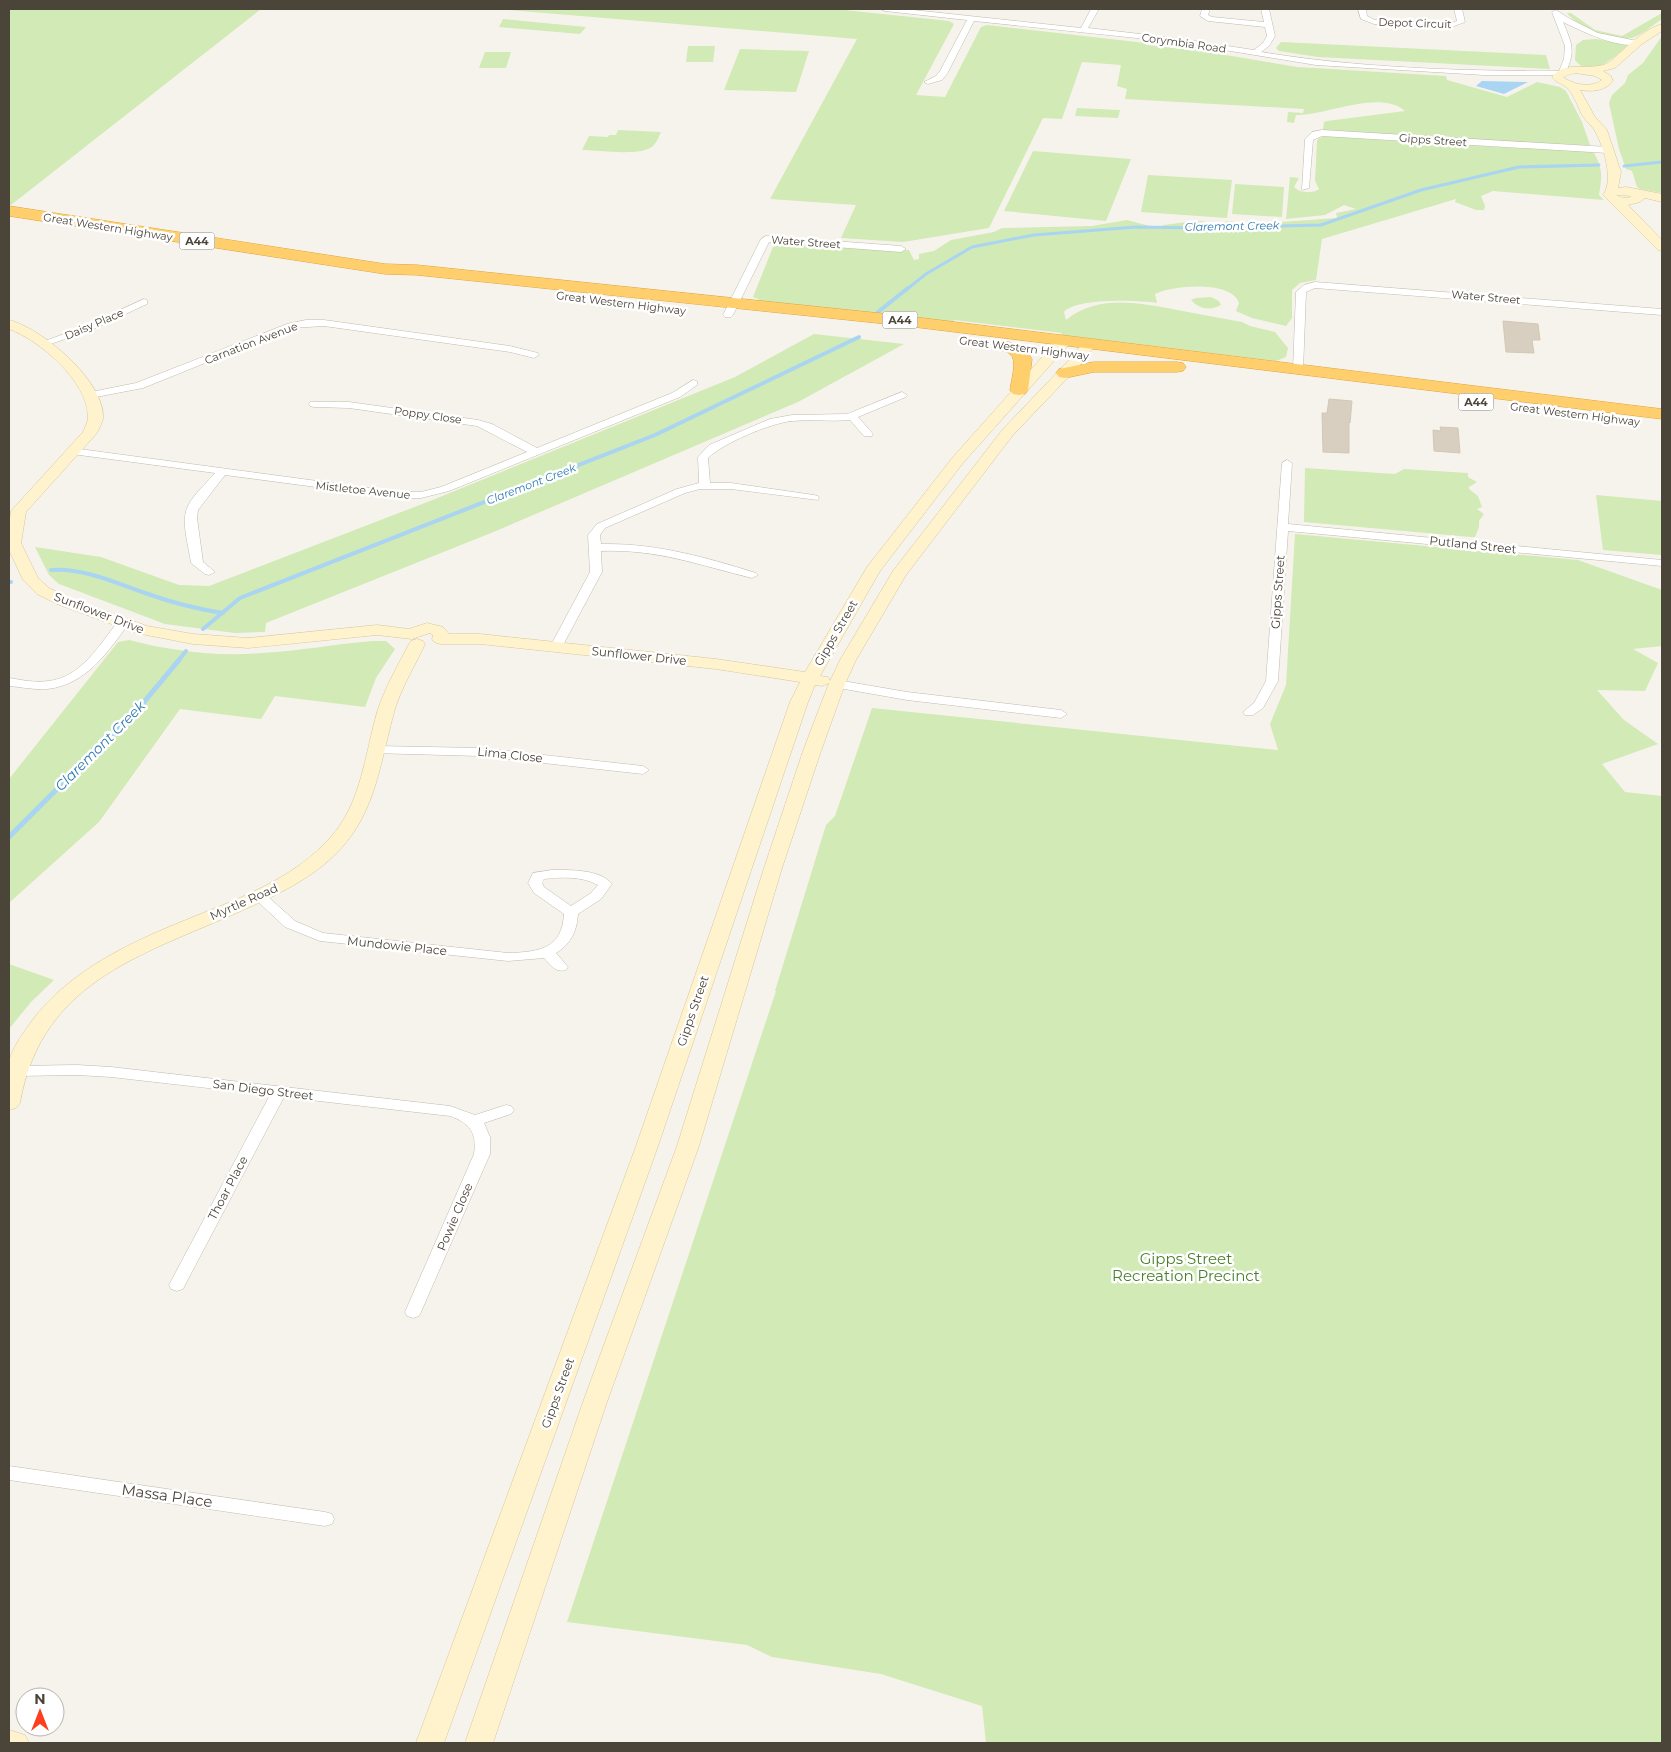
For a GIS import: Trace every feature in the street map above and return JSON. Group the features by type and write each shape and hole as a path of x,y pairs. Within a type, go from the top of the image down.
{"highway":[{"name":"Great Western Highway","path":"9,211 386,269 408,276 465,284 732,309 1085,349 1298,370 1662,414"},
{"name":"Great Western Highway","path":"732,309 866,329 1006,346 1060,346"},
{"path":"1006,346 1018,352 1023,359 1019,390"},
{"name":"Great Western Highway","path":"1085,349 1181,367 1662,425"},
{"path":"1065,373 1094,368 1181,367"}],"main road":[{"path":"1564,78 1611,66 1638,42 1659,30"},
{"path":"1637,57 1659,30"},
{"path":"1587,71 1604,75 1607,82 1598,105 1603,118 1601,130"},
{"path":"1564,78 1588,87 1607,82 1620,72"},
{"path":"1564,78 1590,118 1601,130 1615,172 1634,196 1637,211 1635,218"},
{"path":"1615,172 1612,180 1614,196 1662,247"},
{"path":"1614,196 1662,198"},
{"name":"Gipps Street","path":"478,1743 594,1402 688,1146 773,868 837,684 848,660 899,574 1008,432 1065,373"},
{"name":"Gipps Street","path":"430,1743 646,1149 799,702 810,678 873,570 958,460 1019,390"},
{"name":"Sunflower Drive","path":"414,639 431,644 440,639 480,639 716,664 810,678 837,684"},
{"name":"Myrtle Road","path":"9,1103 16,1071 27,1044 43,1022 67,995 89,977 138,948 260,897 306,869 326,853 346,831 361,803 394,690 414,639"},
{"path":"9,1742 15,1743"}],"street":[{"name":"Corymbia Road","path":"885,9 1175,40 1322,64 1564,78"},
{"path":"1083,30 1095,9"},
{"path":"1206,9 1204,16 1212,19 1267,25"},
{"path":"1254,54 1271,36 1267,25 1265,9"},
{"name":"Depot Circuit","path":"1362,9 1364,18 1374,22 1449,26 1461,22 1458,9"},
{"path":"1556,12 1580,29 1599,37"},
{"path":"1556,12 1567,42 1568,59 1564,63 1564,78"},
{"path":"928,82 939,78 944,72 972,18"},
{"path":"1567,42 1578,38 1599,37 1638,42"},
{"path":"1568,59 1587,71"},
{"name":"Gipps Street","path":"1305,188 1309,139 1315,134 1322,133 1608,150"},
{"name":"Water Street","path":"732,309 766,239 901,249"},
{"name":"Water Street","path":"1298,370 1301,292 1310,286 1333,285 1662,312"},
{"name":"Daisy Place","path":"44,343 84,330 144,302"},
{"name":"Carnation Avenue","path":"91,395 139,386 290,326 306,323 510,349 534,355"},
{"name":"Sunflower Drive","path":"9,324 28,330 62,358 91,395 96,423 90,433 21,507 18,514 11,543 31,580 43,591 63,601 123,623 163,635 226,643 264,642 377,630 414,639"},
{"name":"Gipps Street","path":"1019,390 1060,346"},
{"name":"Gipps Street","path":"1065,373 1085,349"},
{"name":"Mistletoe Avenue","path":"72,451 414,496 445,489 676,395 693,383"},
{"path":"705,486 703,457 713,447 780,419 835,419 852,416 902,395"},
{"name":"Poppy Close","path":"314,404 349,405 478,422 536,452"},
{"path":"852,416 868,434"},
{"name":"Gipps Street","path":"1248,712 1259,705 1272,681 1288,463"},
{"path":"210,572 197,563 191,518 197,502 222,472"},
{"path":"556,647 596,572 594,535 601,526 681,491 705,486 731,486 814,498"},
{"name":"Putland Street","path":"1283,527 1662,563"},
{"path":"595,548 624,546 670,551 752,575"},
{"path":"10,683 47,685 72,680 87,668 123,623"},
{"path":"837,684 907,696 1061,714"},
{"name":"Lima Close","path":"376,750 480,752 643,770"},
{"name":"Mundowie Place","path":"260,897 290,924 320,937 508,957 532,957 548,953"},
{"path":"560,967 548,953 560,944 568,932 572,922 571,912"},
{"name":"San Diego Street","path":"16,1071 77,1070 111,1072 450,1111 475,1121"},
{"name":"Thoar Place","path":"177,1284 279,1092"},
{"path":"475,1121 506,1110"},
{"name":"Powie Close","path":"414,1312 482,1154 482,1134 475,1121"},
{"name":"Massa Place","path":"9,1473 325,1519"}],"green space":[{"path":"9,9 261,9 11,205 9,204"},
{"path":"497,9 835,9 949,21 954,24 916,95 945,97 981,27 987,25 1145,43 1146,45 1196,50 1297,67 1446,76 1447,80 1507,97 1537,82 1560,87 1566,91 1582,122 1590,145 1323,130 1324,122 1327,121 1405,111 1394,105 1381,102 1296,115 1294,123 1287,122 1288,112 1303,113 1304,109 1125,99 1127,89 1117,86 1121,65 1082,62 1062,119 1043,118 989,228 903,242 841,238 856,205 770,199 857,39"},
{"path":"1567,13 1571,13 1595,30 1622,36 1662,13 1662,19 1640,35 1624,39 1606,36 1588,29 1572,19"},
{"path":"503,19 586,27 580,34 499,27"},
{"path":"1662,36 1662,193 1637,187 1632,171 1626,169 1619,149 1609,103 1612,95 1625,83 1628,75 1643,63"},
{"path":"1596,39 1629,44 1603,64 1588,68 1581,66 1575,60 1576,45 1583,40"},
{"path":"1281,42 1546,55 1550,69 1318,57 1279,51 1276,48"},
{"path":"688,46 715,46 713,62 686,62"},
{"path":"740,49 809,51 796,92 724,90"},
{"path":"485,52 511,52 506,68 479,68"},
{"path":"1077,108 1120,110 1118,118 1075,116"},
{"path":"618,130 661,132 653,146 639,151 582,150 589,136 608,137 609,135 616,135"},
{"path":"1326,136 1590,152 1594,153 1599,164 1601,178 1599,195 1604,200 1493,191 1481,196 1485,206 1484,210 1476,210 1455,202 1456,199 1322,239 1316,280 1300,283 1292,290 1292,318 1286,326 1252,318 1238,312 1236,311 1239,303 1234,296 1225,291 1201,286 1174,288 1155,294 1157,303 1137,301 1094,302 1071,307 1064,312 1066,320 1092,306 1134,303 1242,322 1250,326 1275,332 1288,348 1286,357 1276,361 954,320 953,322 762,301 753,297 773,247 782,244 909,250 914,260 919,259 919,254 934,251 951,240 994,232 1002,228 1092,226 1127,220 1157,228 1164,225 1202,221 1218,225 1228,221 1253,224 1337,218 1336,213 1356,209 1344,205 1325,215 1286,219 1290,177 1299,178 1294,187 1299,191 1310,192 1319,189 1315,181 1317,141 1319,138"},
{"path":"1033,151 1131,159 1106,221 1004,211"},
{"path":"1148,175 1232,180 1227,218 1141,212"},
{"path":"1235,184 1284,187 1282,217 1232,214"},
{"path":"1211,297 1219,301 1221,305 1205,308 1191,300 1196,298"},
{"path":"814,334 904,344 798,402 491,533 266,623 265,632 235,633 165,624 59,584 49,575 35,547 101,557 179,585 209,586 430,501 735,377"},
{"path":"1305,468 1395,474 1404,469 1468,473 1468,477 1477,482 1469,487 1469,489 1478,496 1482,507 1477,509 1484,514 1479,521 1475,537 1304,522"},
{"path":"1596,495 1662,501 1662,555 1603,550"},
{"name":"Gipps Street Recreation Precinct","path":"1295,534 1578,560 1662,590 1662,646 1633,649 1658,663 1645,691 1597,690 1624,720 1658,744 1602,764 1625,792 1662,796 1662,1743 986,1743 982,1706 881,1674 772,1657 747,1645 567,1622 776,991 826,825 835,816 872,708 1278,750 1270,724 1286,685"},
{"path":"129,640 178,650 212,654 276,652 373,641 386,641 395,649 376,678 365,707 275,696 261,719 180,709 99,822 9,903 9,779 118,642"},
{"path":"9,964 54,980 31,1002 9,1029"}],"water":[{"path":"1482,81 1528,82 1504,94 1476,86"}],"building":[{"path":"1503,321 1538,324 1540,340 1532,340 1534,353 1506,352"},
{"path":"1329,399 1352,401 1349,422 1349,453 1323,452 1322,413 1327,413"},
{"path":"1440,427 1458,428 1460,453 1434,451 1433,430 1441,431"}],"waterway":[{"name":"Claremont Creek","path":"1624,166 1662,162"},
{"name":"Claremont Creek","path":"906,290 926,274 972,247 1034,235 1136,227 1205,228 1321,225 1421,190 1519,167 1599,165"},
{"name":"Claremont Creek","path":"878,312 908,288"},
{"name":"Claremont Creek","path":"222,613 240,598 655,435 859,337"},
{"path":"51,570 76,571 88,574 176,603 222,613"},
{"name":"Claremont Creek","path":"203,629 222,613"},
{"name":"Claremont Creek","path":"178,661 186,651"},
{"name":"Claremont Creek","path":"9,837 144,702 179,660"}]}
